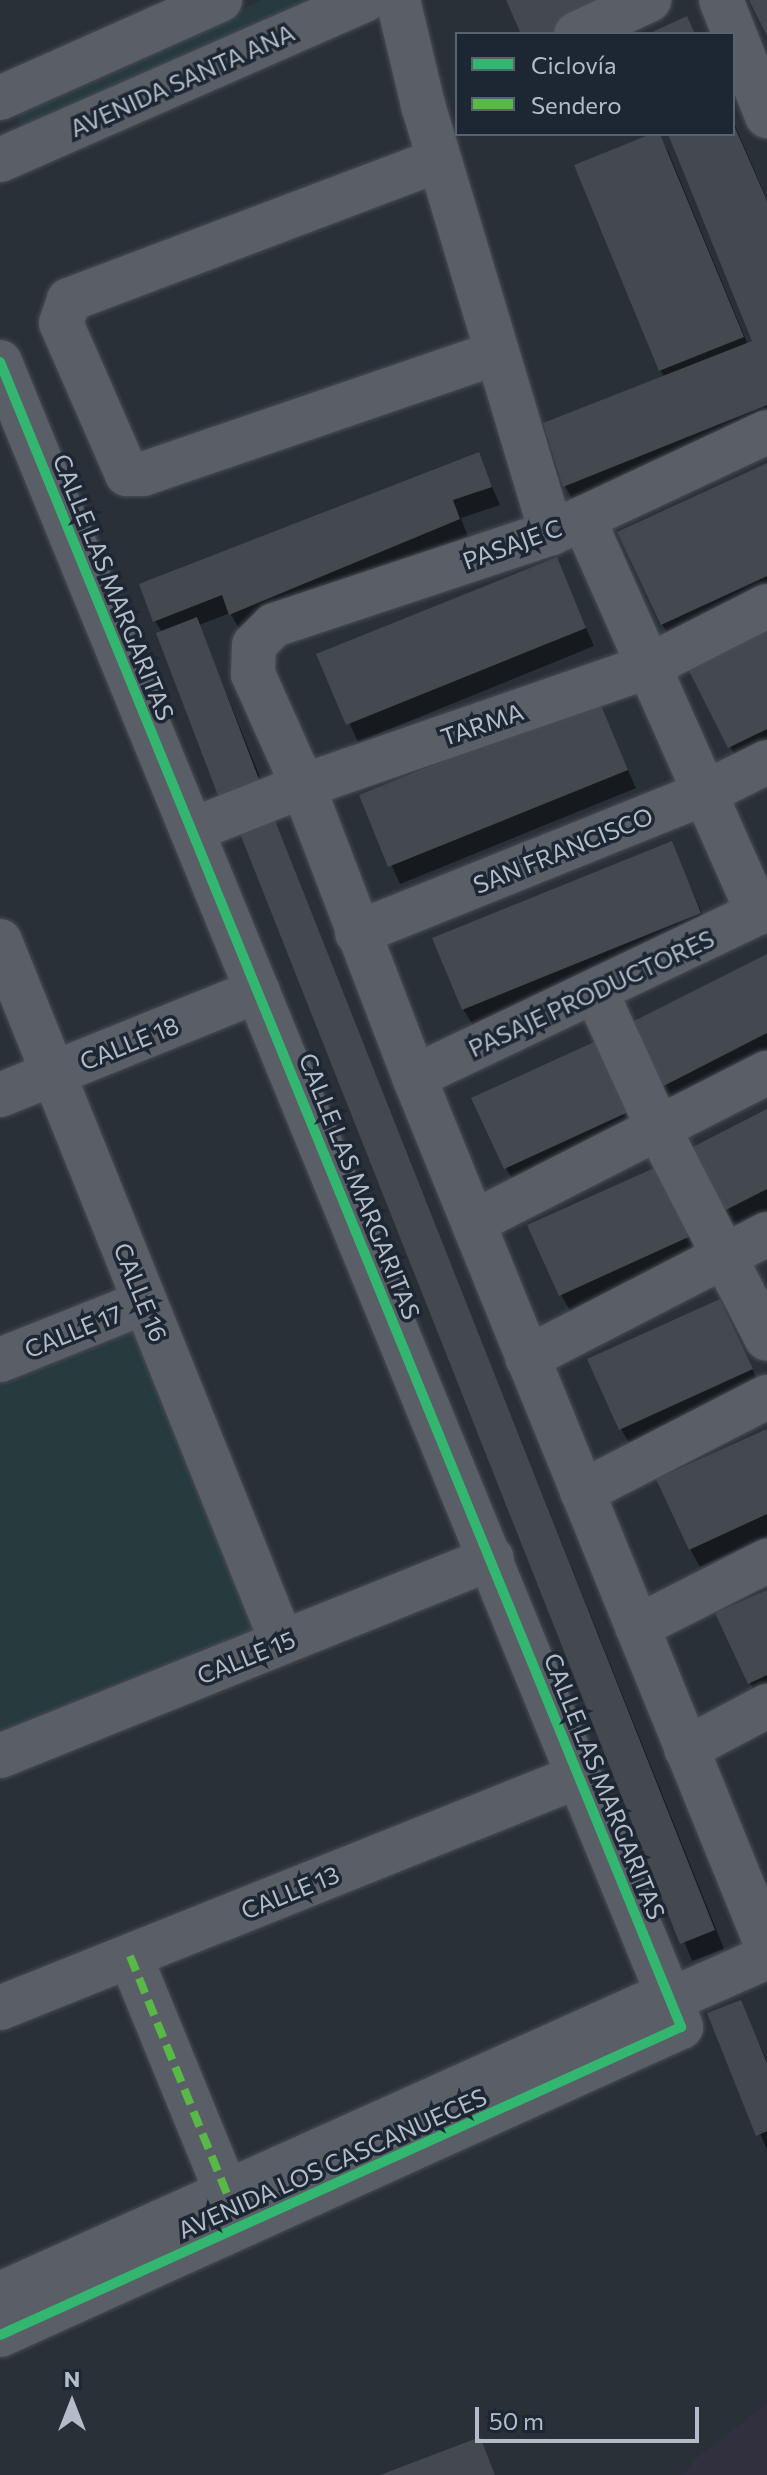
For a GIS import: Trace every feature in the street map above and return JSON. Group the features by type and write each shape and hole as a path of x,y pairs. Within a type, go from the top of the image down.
{"street":[{"path":"0,98 220,0"},
{"name":"AVENIDA SANTA ANA","path":"0,160 364,0"},
{"path":"398,0 440,97 439,160 497,353 567,525 647,667 763,911"},
{"path":"580,32 649,0"},
{"path":"721,0 763,94"},
{"path":"439,160 69,300 61,323 127,474 143,474 497,353"},
{"name":"CALLE LAS MARGARITAS","path":"0,362 16,446 192,830 673,2007"},
{"name":"PASAJE C","path":"303,786 253,674 254,645 274,625 567,525 767,432"},
{"name":"TARMA","path":"192,830 303,786 647,667 767,606"},
{"name":"SAN FRANCISCO","path":"357,933 705,793 767,762"},
{"path":"303,786 414,1077 686,1749 757,1890 767,1946"},
{"name":"PASAJE PRODUCTORES","path":"414,1077 763,911"},
{"name":"CALLE 16","path":"0,941 282,1642"},
{"name":"CALLE 18","path":"0,1095 258,991"},
{"path":"596,992 658,1128 767,1339"},
{"path":"474,1222 767,1073"},
{"path":"527,1358 767,1234"},
{"name":"CALLE 17","path":"0,1360 145,1302"},
{"path":"582,1492 767,1397"},
{"name":"CALLE 15","path":"0,1756 492,1558"},
{"path":"637,1627 767,1561"},
{"path":"686,1749 767,1706"},
{"name":"CALLE 13","path":"0,2008 579,1776"},
{"path":"130,1956 227,2194"},
{"name":"AVENIDA LOS CASCANUECES","path":"2,2316 538,2072 673,2007 767,1957"},
{"name":"AVENIDA LOS CASCANUECES","path":"2,2316 227,2194 409,2130"}],"shaded area":[{"path":"767,2403 767,2475 683,2475 694,2460"}],"green space":[{"path":"262,0 309,0 30,130 18,123 20,109"},
{"path":"137,1318 259,1637 0,1739 0,1370"}],"building":[{"path":"506,0 617,0 554,32 520,32"},
{"path":"749,0 767,0 767,36"},
{"path":"687,16 694,32 652,32"},
{"path":"735,128 767,201 767,405 563,487 543,423 752,341 669,136 735,136"},
{"path":"646,136 661,136 744,337 659,371 574,165"},
{"path":"479,452 492,487 453,500 460,519 229,615 222,595 153,622 139,584"},
{"path":"767,463 767,576 661,625 617,532"},
{"path":"557,557 586,628 346,725 316,654"},
{"path":"197,617 260,782 219,798 156,633"},
{"path":"767,626 767,729 728,748 685,663"},
{"path":"598,698 628,770 388,867 359,795"},
{"path":"274,818 715,1930 680,1944 239,831"},
{"path":"672,841 701,913 462,1010 432,938"},
{"path":"767,954 767,1033 652,1092 620,1028"},
{"path":"605,1037 637,1108 504,1169 471,1098"},
{"path":"767,1109 767,1189 722,1212 689,1149"},
{"path":"661,1165 693,1235 559,1296 527,1225"},
{"path":"720,1299 753,1369 619,1430 587,1359"},
{"path":"767,1429 767,1514 689,1550 656,1479"},
{"path":"767,1590 767,1675 748,1684 715,1613"},
{"path":"741,2000 767,2063 767,2131 756,2136 707,2013"},
{"path":"480,2437 495,2475 380,2475"}],"marked path":[{"path":"130,1956 227,2194"}],"cycle path":[{"path":"0,362 681,2027 0,2335"}]}
